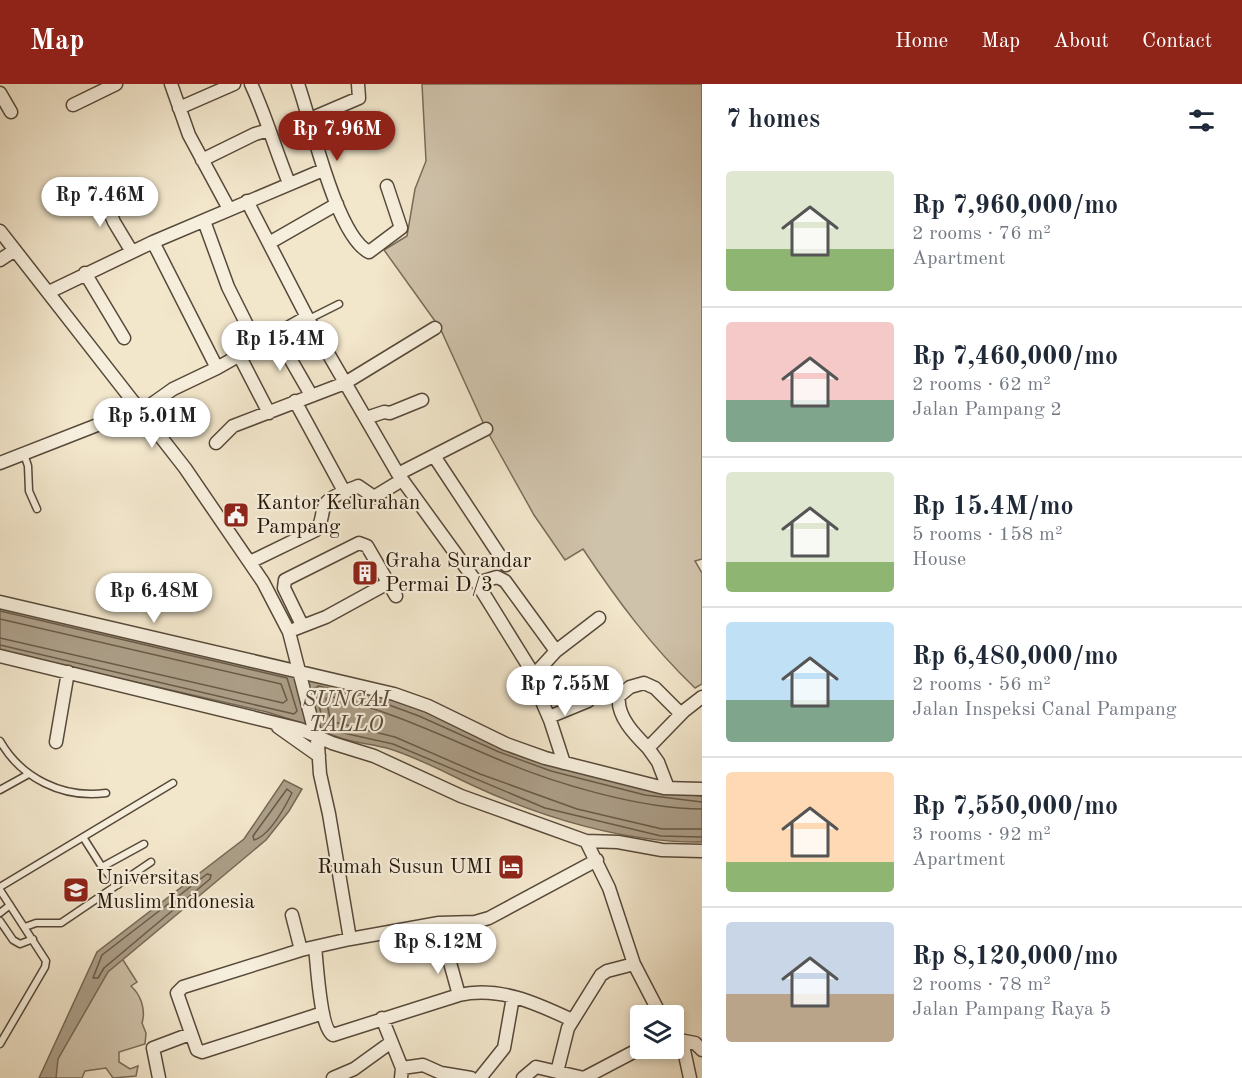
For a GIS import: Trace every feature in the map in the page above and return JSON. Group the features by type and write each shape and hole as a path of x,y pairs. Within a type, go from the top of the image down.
{"street":[{"path":"73,105 116,84"},
{"path":"171,84 202,160 229,209"},
{"path":"179,108 234,84"},
{"path":"251,84 266,116 289,183"},
{"path":"298,84 323,170 337,204 359,245 369,252 401,228 387,186"},
{"path":"310,119 359,98 358,84"},
{"path":"0,93 11,112"},
{"path":"202,160 255,134 269,130"},
{"path":"49,292 153,242 323,170"},
{"path":"100,188 114,222 132,252"},
{"path":"247,201 307,317 400,477 477,583 534,675 534,683 549,717 564,763"},
{"path":"269,243 337,204"},
{"path":"204,221 228,286 257,345"},
{"path":"0,231 199,487 250,562 289,632 314,729 350,939"},
{"path":"153,242 217,368"},
{"path":"0,260 15,249"},
{"path":"85,273 124,338"},
{"path":"0,463 139,407 217,368 307,317"},
{"path":"216,443 233,426 345,383 435,328"},
{"path":"276,334 311,395"},
{"path":"239,355 268,413"},
{"path":"366,418 384,412 390,413 422,400"},
{"path":"295,401 345,493"},
{"path":"250,562 316,530 320,526 327,502 358,486 376,496 400,477 486,429"},
{"path":"435,456 506,565"},
{"path":"302,625 284,588 287,578 361,542 367,546 396,596"},
{"path":"477,583 497,577 505,581 556,651"},
{"path":"289,632 326,617 388,583"},
{"path":"0,602 301,675 394,694 428,706 521,750 564,763 668,788 702,789"},
{"path":"534,675 556,651 599,618"},
{"path":"0,656 269,722 314,729 333,743 374,756 461,796 586,841 618,842 662,850 702,850"},
{"path":"56,742 68,672"},
{"path":"668,788 658,762 632,732 618,704 619,696 630,687 644,683 655,688 681,714"},
{"path":"648,748 681,714 702,697"},
{"path":"549,717 588,701"},
{"path":"269,722 306,744 319,756"},
{"path":"586,841 597,860 622,922 633,964 655,1005"},
{"path":"323,1013 202,1052 197,1050 190,1034 177,993 179,990 301,950 439,923 475,922 489,918 597,860"},
{"path":"292,915 301,950"},
{"path":"439,923 459,995"},
{"path":"315,947 323,1013 331,1035 459,995 484,992 540,1004 572,1020"},
{"path":"558,1072 561,1050 572,1020 603,973 633,964"},
{"path":"480,1078 504,1048 513,997"},
{"path":"382,1018 402,1073 423,1065 441,1073 471,1078"},
{"path":"159,1078 153,1048 190,1034"},
{"path":"684,1041 695,1043 702,1050"},
{"path":"333,1078 354,1069 390,1043"},
{"path":"523,1078 534,1067 584,1078 630,1054"},
{"path":"684,1059 690,1078"}],"lane":[{"path":"307,317 313,317 339,304"},
{"path":"24,454 28,466 28,487 38,509"},
{"path":"0,741 10,759 27,775 78,794 106,793"},
{"path":"0,790 27,775"},
{"path":"0,1044 45,967 44,956 0,888 173,783"},
{"path":"82,837 102,867 118,885"},
{"path":"102,867 144,844"},
{"path":"25,927 36,923 61,923 151,862"},
{"path":"0,913 10,905"},
{"path":"0,921 13,940 20,944 33,939"}],"shaded area":[{"path":"422,84 702,84 702,559 695,561 702,573 702,684 695,688 635,622 583,549 565,560 534,515 486,429 440,328 384,250 407,236 415,189 426,161"},
{"path":"116,949 137,982 131,986 138,994 143,1008 142,1023 146,1033 145,1044 119,1052 119,1062 130,1069 138,1066 136,1076 113,1078 106,1068 85,1071 82,1078 48,1078"}],"water":[{"name":"SUNGAI TALLO","path":"0,605 294,673 308,725 267,712 0,651"},
{"name":"SUNGAI TALLO","path":"306,677 383,697 672,793 702,796 702,842 644,838 556,818 500,798 401,753 334,736 318,726"},
{"path":"284,780 302,789 289,811 266,840 108,972 58,1059 56,1078 39,1078 97,952 244,839"}],"place":[{"name":"Kantor Kelurahan Pampang","path":"236,515"},
{"name":"Graha Surandar Permai D/3","path":"365,573"},
{"name":"Rumah Susun UMI","path":"511,867"},
{"name":"Universitas Muslim Indonesia","path":"76,890"}]}
